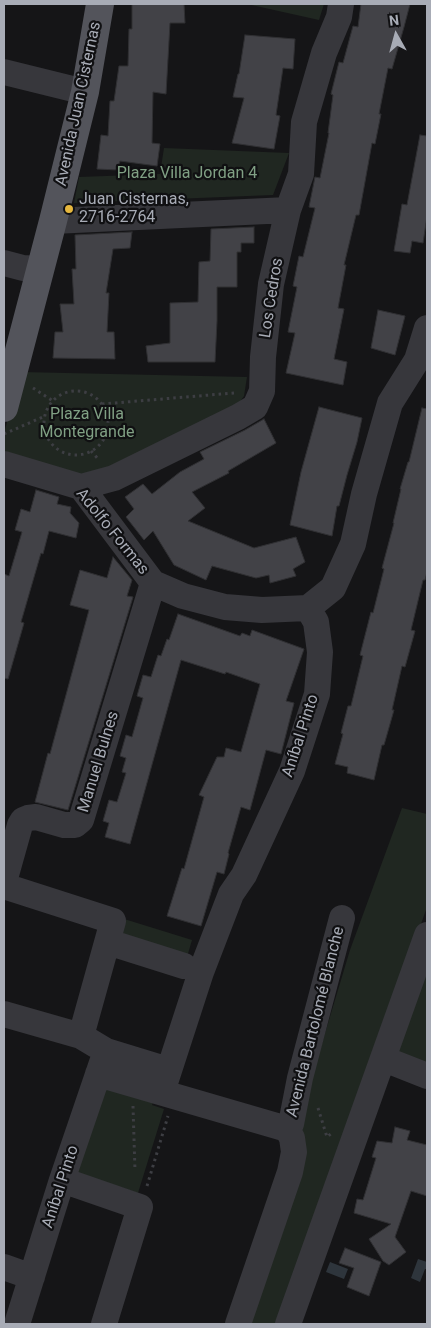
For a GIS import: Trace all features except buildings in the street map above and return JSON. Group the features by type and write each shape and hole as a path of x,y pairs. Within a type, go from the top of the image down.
{"main road":[{"name":"Avenida Juan Cisternas","path":"4,408 54,221 85,92 100,4"}],"street":[{"name":"Los Cedros","path":"262,391 263,357 272,284 288,210 301,174 304,122 324,53 339,16 341,4"},
{"path":"4,72 85,92"},
{"path":"54,221 288,210"},
{"path":"4,263 23,268 40,269"},
{"path":"308,608 333,588 353,544 364,494 390,402 417,360 427,328"},
{"path":"81,487 114,478 238,417 255,407 262,391"},
{"name":"Adolfo Formas","path":"4,464 81,487 153,583 183,596 225,607 262,610 308,608"},
{"name":"Manuel Bulnes","path":"4,882 23,820 36,817 64,825 75,825 81,820 153,583"},
{"name":"Aníbal Pinto","path":"168,1086 201,972 231,894 244,875 292,771 317,694 320,652 316,622 308,608"},
{"path":"4,886 184,966"},
{"name":"Avenida Bartolomé Blanche","path":"238,1324 290,1172 294,1152 289,1126 342,918"},
{"path":"80,1036 111,932"},
{"path":"288,1324 425,947"},
{"path":"4,1014 80,1036 102,1062 132,1084 168,1086"},
{"path":"384,1059 427,1076"},
{"path":"102,1062 289,1126"},
{"name":"Aníbal Pinto","path":"17,1324 62,1180 102,1062"},
{"path":"62,1180 140,1207 104,1324"},
{"path":"4,1268 32,1277"}],"path":[{"path":"73,391 84,392 94,396 102,404 107,414 108,425 106,435 100,444 91,451 69,454 60,451 46,436 45,416 48,406 63,393 73,391"},
{"path":"102,404 262,391"},
{"path":"4,434 45,416"},
{"path":"132,1084 135,1124 135,1171"},
{"path":"140,1207 168,1086"},
{"path":"289,1126 316,1104 327,1137 338,1130 356,1136"}],"green space":[{"path":"247,4 324,4 319,20"},
{"name":"Plaza Villa Jordan 4","path":"164,148 289,153 273,195 74,203 79,177 160,174"},
{"name":"Plaza Villa Montegrande","path":"21,372 247,377 244,396 237,406 92,478 4,454 4,433"},
{"path":"402,808 427,814 427,907 279,1324 247,1324 308,1090 350,950"},
{"path":"121,918 192,940 187,957 116,935"},
{"path":"427,959 427,1067 395,1054"},
{"path":"109,1056 163,1074 152,1105 164,1109 138,1193 74,1172"}],"shaded area":[{"path":"418,1259 427,1262 427,1269 425,1269 420,1282 411,1278"},
{"path":"330,1262 348,1269 344,1279 326,1272"}],"place":[{"name":"Juan Cisternas, 2716-2764","path":"69,209"}]}
